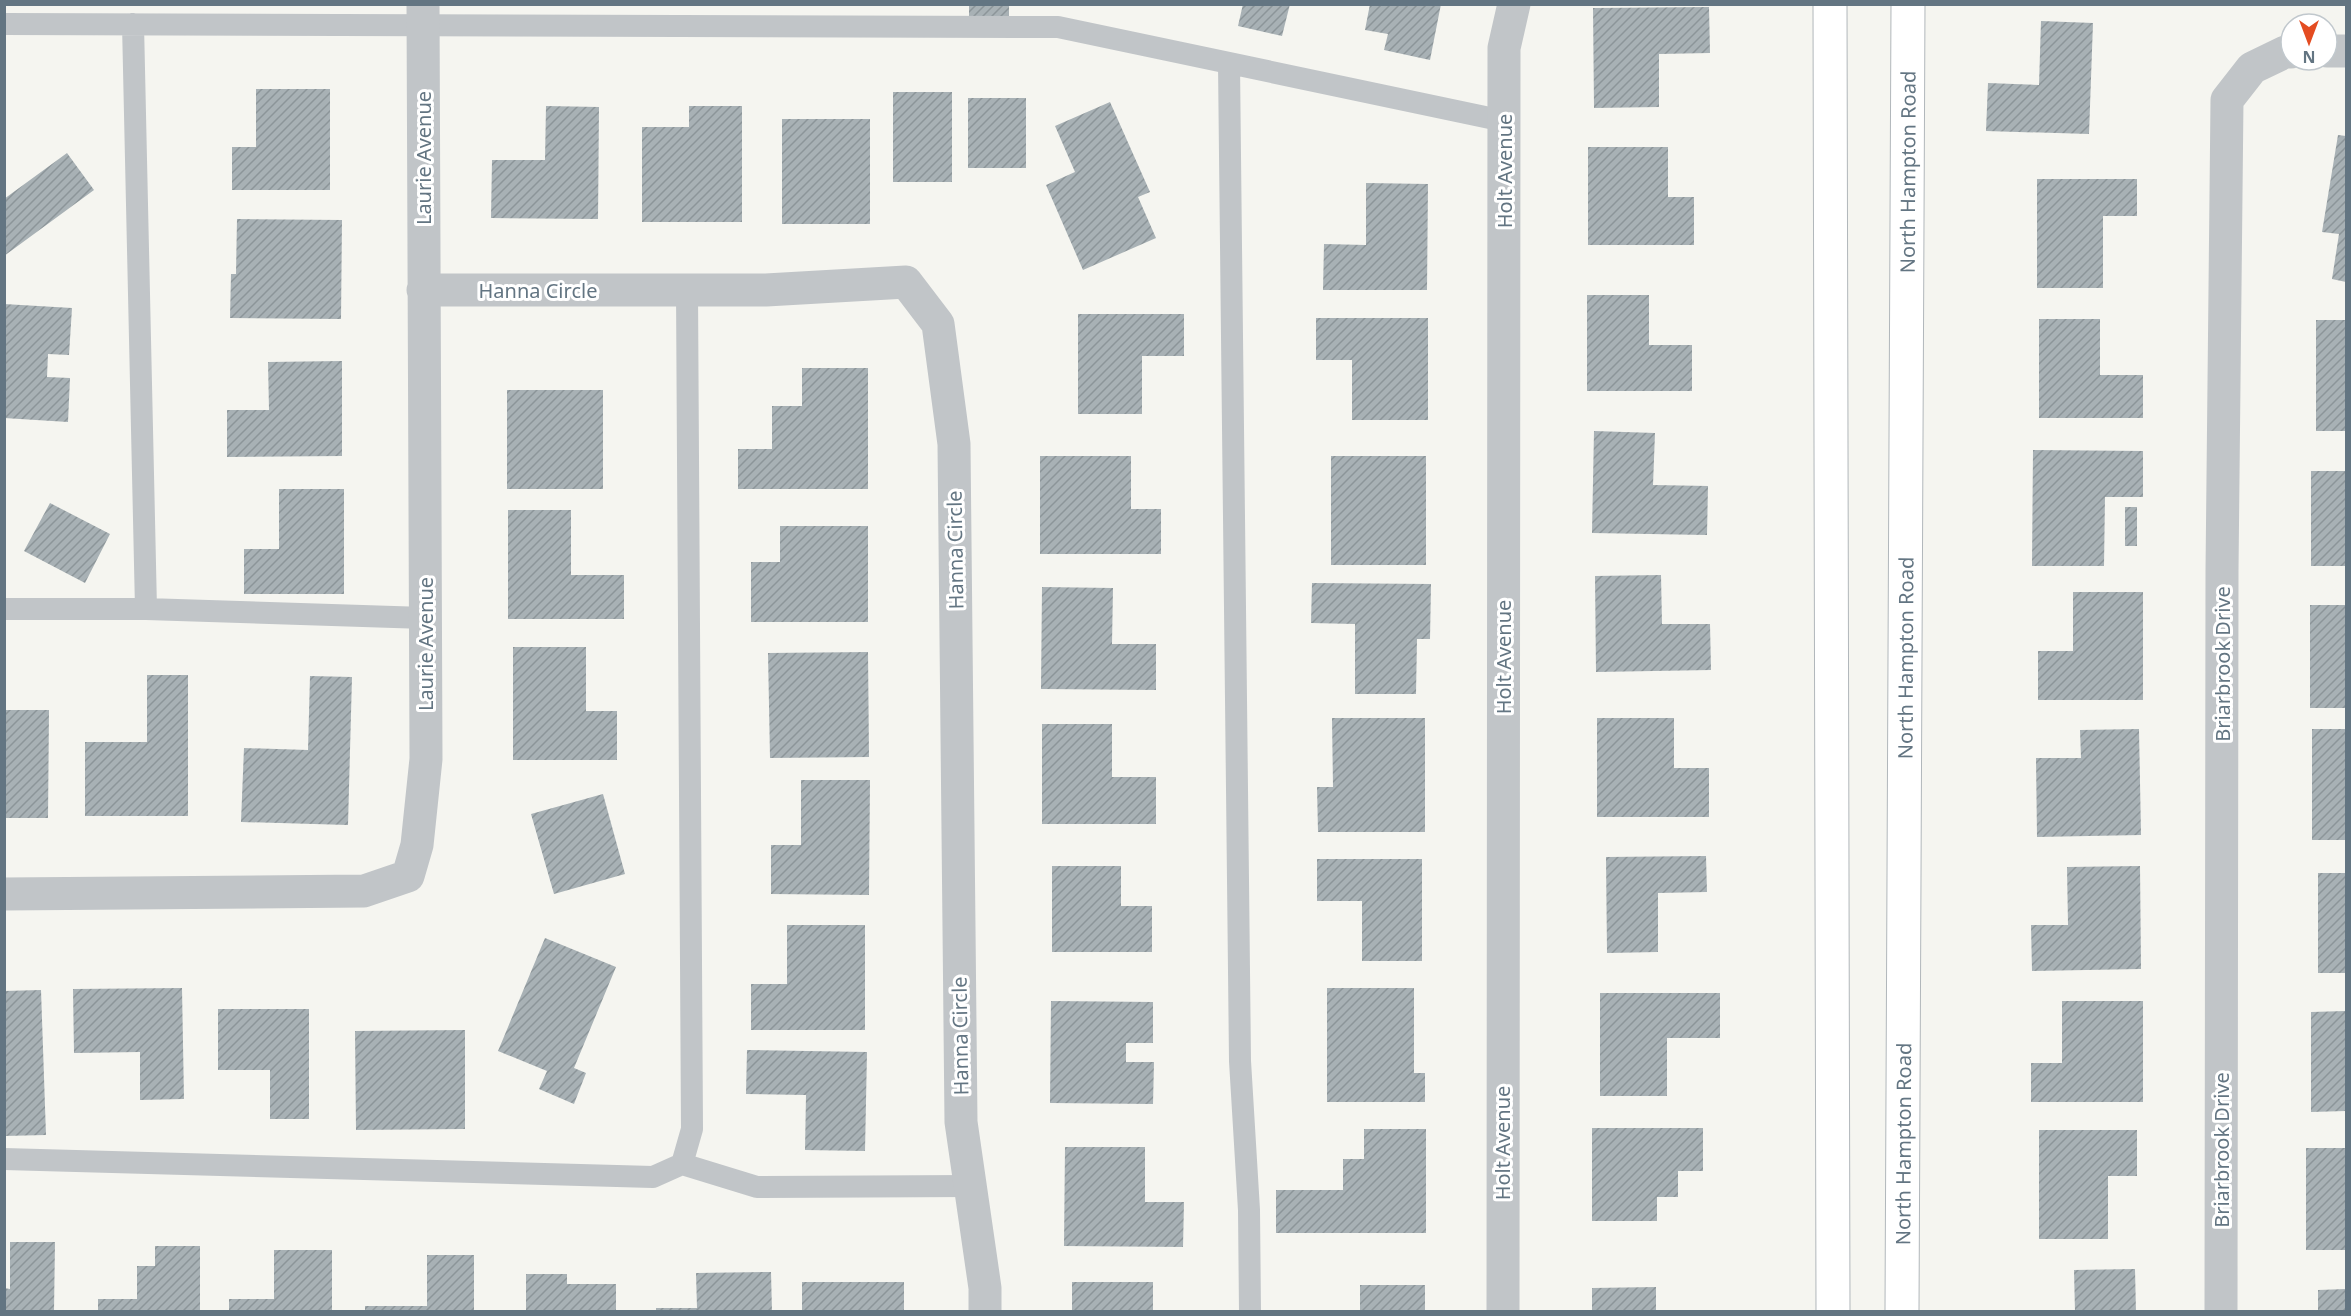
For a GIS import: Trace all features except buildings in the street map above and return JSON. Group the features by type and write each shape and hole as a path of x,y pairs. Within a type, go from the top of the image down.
{"main road":[{"path":"1830,4 1833,1311"},
{"name":"North Hampton Road","path":"1902,1311 1908,4"}],"street":[{"name":"Holt Avenue","path":"1503,1311 1504,48 1514,4"},
{"name":"Laurie Avenue","path":"4,894 364,891 408,876 417,845 426,759 423,14"},
{"name":"Briarbrook Drive","path":"2221,1311 2222,583 2227,100 2252,68 2279,55"},
{"name":"Hanna Circle","path":"423,290 766,290 906,282 938,324 954,444 961,1122 985,1288 986,1311"}],"lane":[{"path":"4,24 133,24 423,14 1058,27 1504,121"},
{"path":"133,24 146,609"},
{"path":"1229,64 1240,1061 1249,1210 1250,1311"},
{"path":"682,1164 692,1130 687,290"},
{"path":"4,609 146,609 425,618"},
{"path":"4,1159 653,1177 682,1164 757,1187 970,1186"}]}
